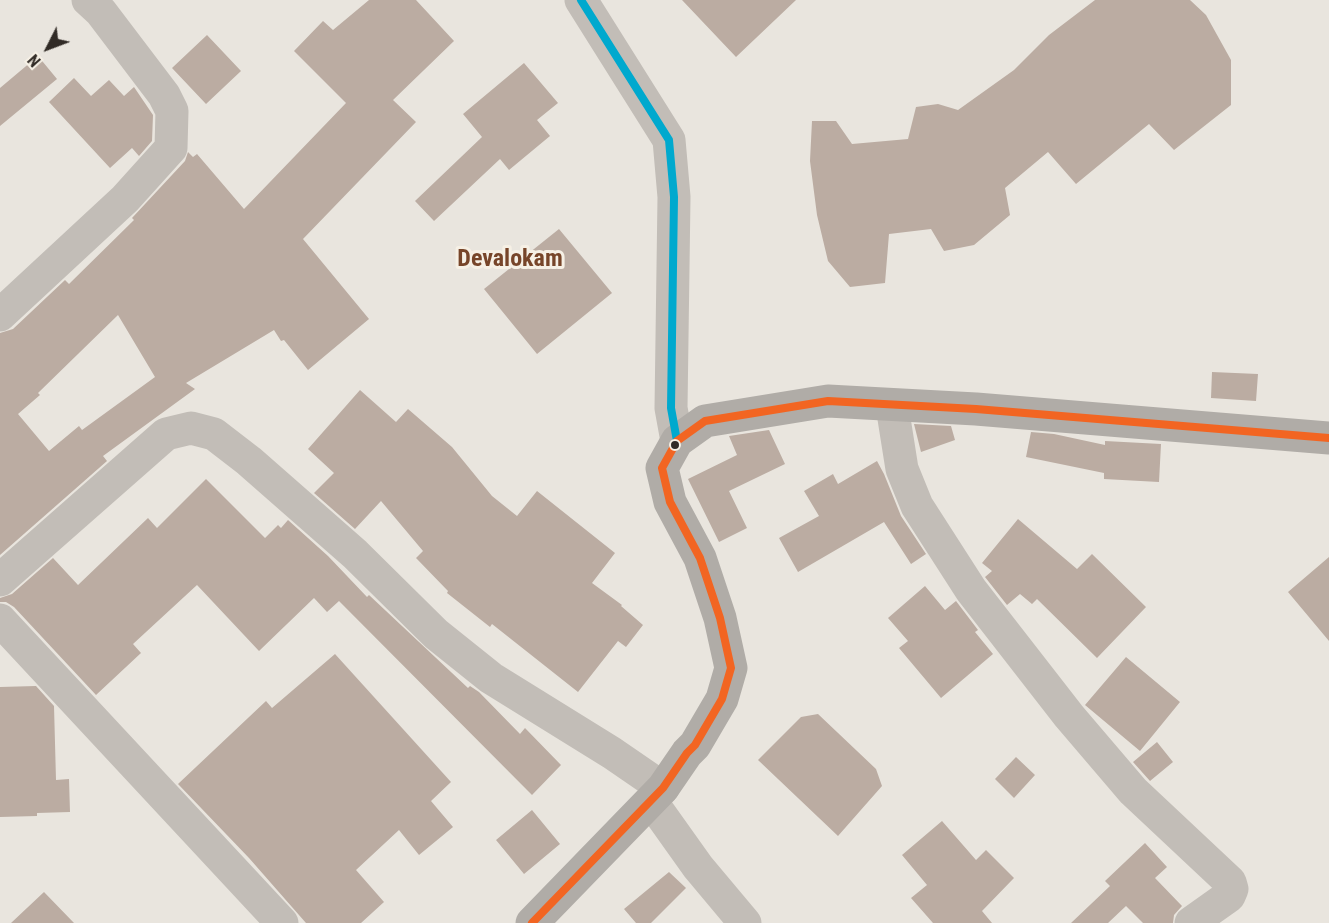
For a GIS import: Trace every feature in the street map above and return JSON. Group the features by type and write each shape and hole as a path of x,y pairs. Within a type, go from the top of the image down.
{"main road":[{"path":"532,923 657,795 695,745 722,699 731,668 720,618 700,558 670,501 662,468 677,441 705,421 828,401 976,409 1329,438"}],"street":[{"path":"0,315 125,199 171,148 171,111 164,95 101,12 88,0"},
{"path":"580,0 669,140 674,197 671,408 677,441"},
{"path":"892,406 902,469 916,506 971,590 1069,716 1134,791 1230,882 1232,889 1229,896 1191,923"},
{"path":"0,580 166,435 191,428 214,434 249,461 355,554 435,634 491,678 612,753 657,795 698,867 745,923"},
{"path":"0,620 282,923"}],"building":[{"path":"369,0 416,0 454,41 393,100 416,122 303,239 369,319 308,370 274,330 186,383 195,389 103,456 107,461 0,555 0,333 13,329 65,280 69,284 134,220 132,218 185,161 188,152 193,157 197,154 244,209 346,103 294,51 323,21 333,30","holes":["118,315 155,377 82,430 79,426 49,451 18,414 40,395 38,393"]},
{"path":"682,0 796,0 736,57"},
{"path":"1095,0 1190,0 1206,15 1231,60 1231,105 1174,150 1149,124 1076,184 1048,152 1005,188 1010,215 974,245 944,251 931,229 889,234 885,283 850,287 828,261 817,215 810,161 812,121 836,121 852,144 908,139 916,107 938,104 958,110 1014,70 1049,35"},
{"path":"207,35 241,71 206,104 172,68"},
{"path":"38,56 57,79 0,126 0,88"},
{"path":"524,63 558,103 537,120 550,136 509,170 500,159 434,221 415,201 482,137 463,114"},
{"path":"74,78 91,96 109,80 124,96 134,87 153,115 152,141 139,156 132,148 110,168 49,102"},
{"path":"559,229 612,293 537,354 484,289"},
{"path":"1212,372 1258,374 1256,401 1211,398"},
{"path":"360,390 396,422 408,409 452,447 492,496 517,516 537,491 615,553 592,583 622,605 643,625 626,647 618,641 578,692 492,624 490,627 447,593 448,591 416,558 423,551 381,501 355,529 314,493 334,473 308,449"},
{"path":"914,424 951,426 955,440 921,452"},
{"path":"769,430 785,464 729,491 747,528 719,542 688,479 737,455 729,436"},
{"path":"1031,432 1054,434 1105,445 1105,441 1161,444 1159,482 1104,479 1104,473 1026,457"},
{"path":"877,461 901,516 926,554 911,564 884,522 798,572 779,538 819,516 804,491 833,474 838,484"},
{"path":"206,479 265,538 278,525 281,528 288,520 328,556 367,597 369,595 468,688 470,686 479,692 520,734 525,728 561,765 532,795 339,601 327,612 314,598 259,651 197,585 133,644 141,653 96,695 14,607 6,602 0,602 0,598 12,594 53,558 78,585 148,518 157,528"},
{"path":"1018,519 1077,569 1092,554 1146,607 1097,658 1037,599 1032,604 1020,594 1007,605 985,577 992,571 982,563"},
{"path":"1329,557 1329,641 1288,592"},
{"path":"925,586 945,610 956,601 978,630 975,632 993,654 941,698 899,648 908,641 888,618"},
{"path":"335,654 451,782 431,801 453,827 419,855 399,830 356,870 384,902 361,923 306,923 249,858 178,784 266,701 272,708"},
{"path":"1126,657 1180,702 1140,751 1085,705"},
{"path":"36,686 54,706 56,780 69,779 70,812 0,817 0,687"},
{"path":"818,714 876,769 882,786 838,836 758,760 801,717"},
{"path":"1157,742 1173,762 1150,781 1133,762"},
{"path":"1016,757 1035,775 1014,798 995,779"},
{"path":"532,810 560,844 524,874 496,840"},
{"path":"942,821 976,860 986,850 1014,878 982,911 992,923 933,923 911,898 927,885 902,855"},
{"path":"1145,843 1167,867 1155,878 1182,906 1174,915 1173,923 1143,923 1126,906 1108,923 1071,923 1110,886 1105,881"},
{"path":"669,872 686,888 651,923 636,923 624,909"},
{"path":"44,892 74,923 11,923"}],"transit line":[{"path":"581,0 669,140 674,197 671,408 677,441"},
{"path":"532,923 663,788 695,745 722,699 731,668 720,618 700,558 670,502 662,468 677,441 705,421 828,401 976,409 1329,438"}],"district":[{"name":"Devalokam","path":"510,260"}]}
